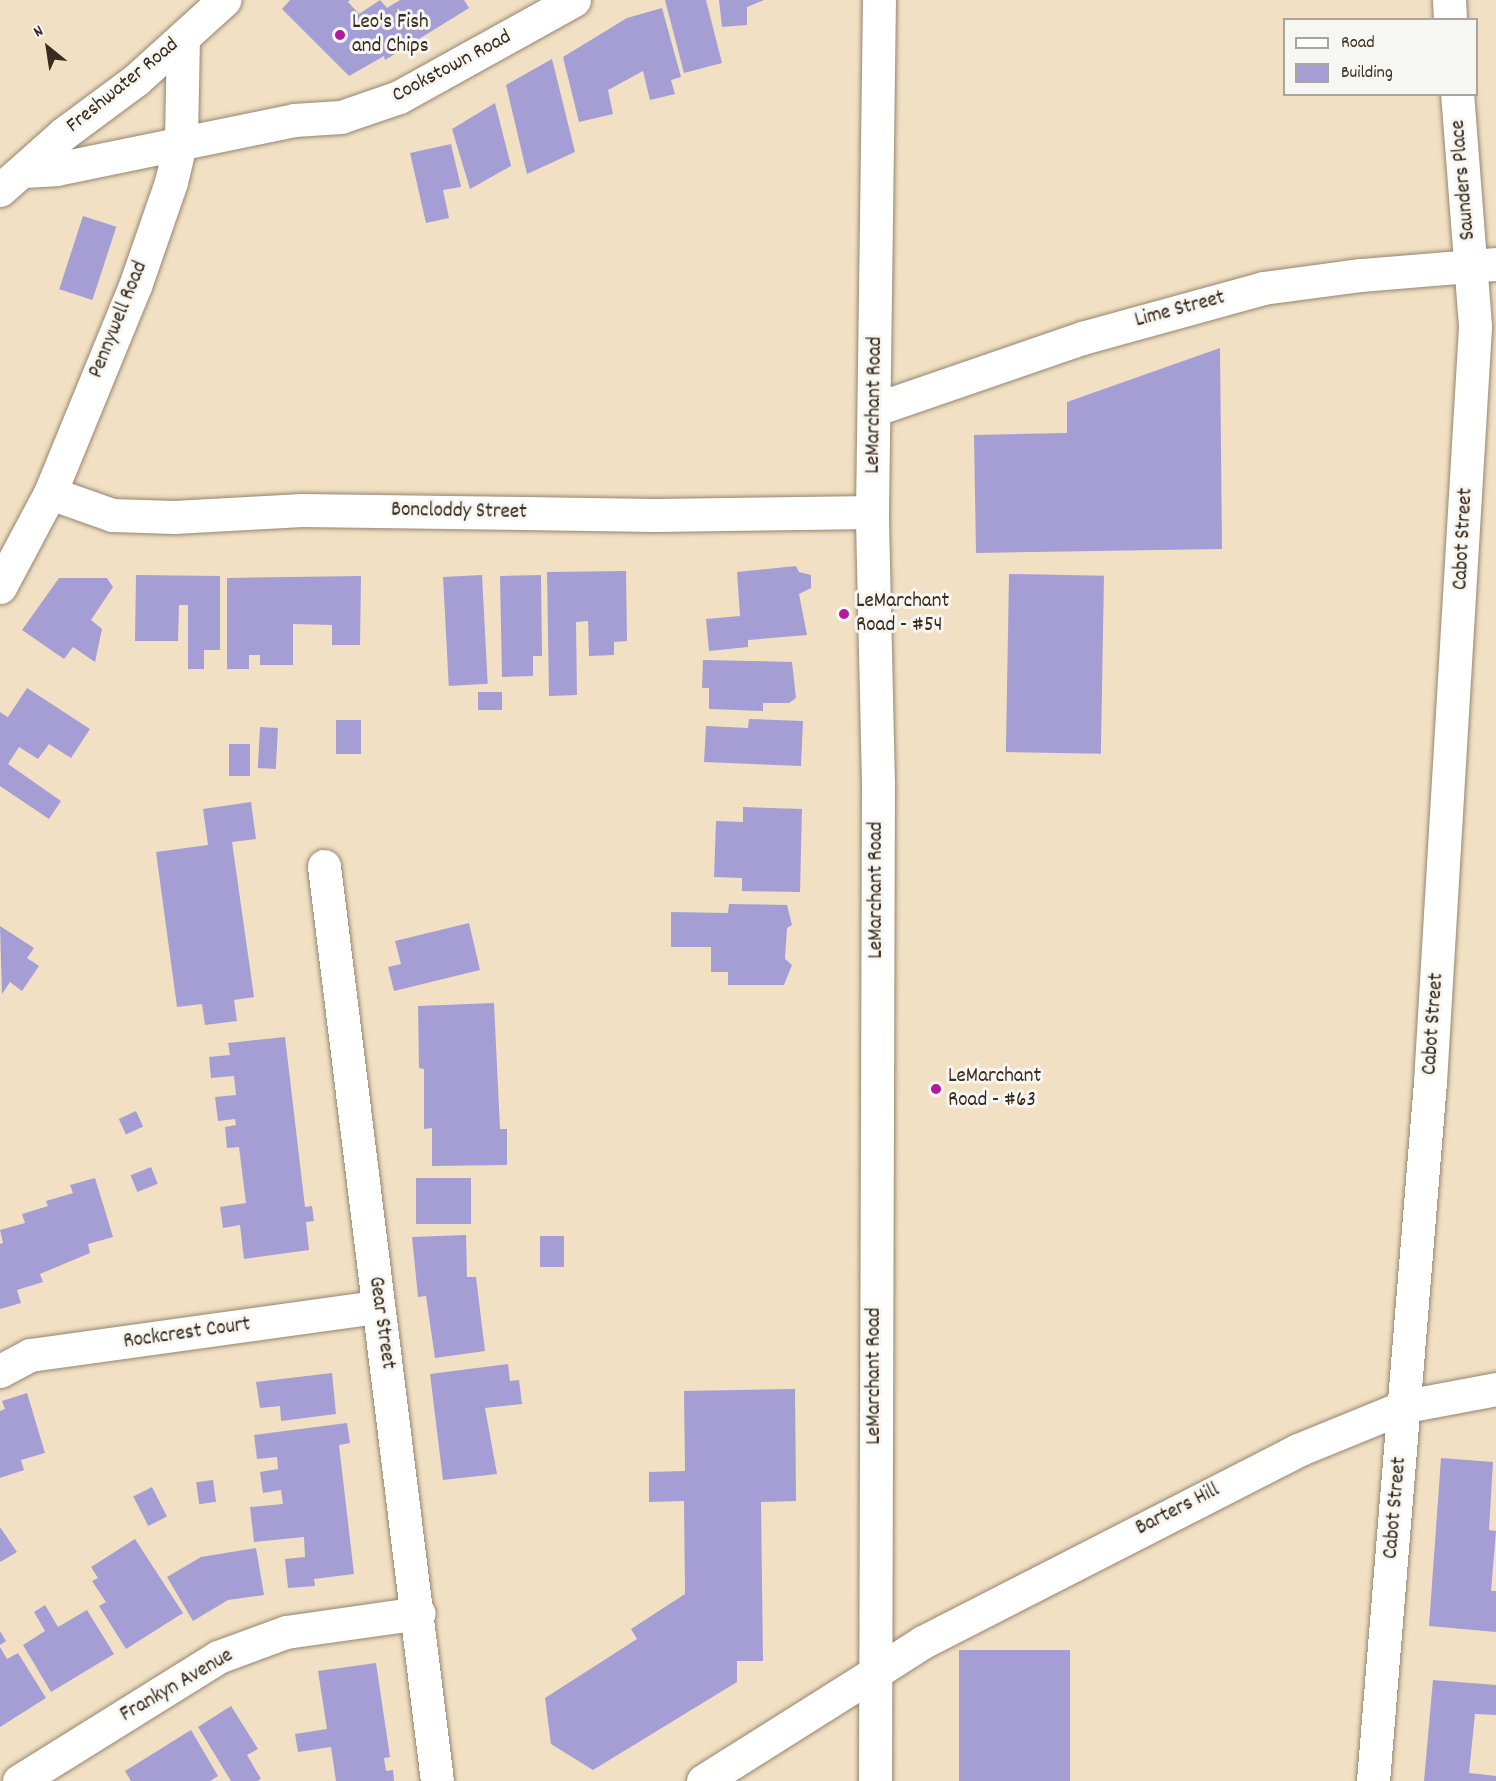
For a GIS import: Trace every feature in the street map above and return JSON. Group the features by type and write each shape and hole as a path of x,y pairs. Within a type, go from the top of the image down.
{"street":[{"name":"Freshwater Road","path":"11,180 63,134 183,38 224,0"},
{"name":"Cookstown Road","path":"181,140 294,120 341,117 399,97 574,0"},
{"name":"LeMarchant Road","path":"875,1781 878,784 872,512 876,410 879,0"},
{"path":"1449,0 1450,18"},
{"name":"Pennywell Road","path":"0,587 50,493 135,286 181,140 183,38"},
{"name":"Saunders Place","path":"1457,96 1484,265"},
{"name":"Freshwater Road","path":"11,180 181,140"},
{"name":"Lime Street","path":"876,410 1174,310 1263,288 1484,265"},
{"name":"Cabot Street","path":"1372,1781 1406,1406 1418,1199 1449,805 1475,326 1484,265"},
{"name":"Boncloddy Street","path":"50,493 112,515 174,517 302,510 655,515 872,512"},
{"name":"Gear Street","path":"324,866 377,1307 419,1613 437,1781"},
{"name":"Rockcrest Court","path":"0,1371 30,1355 377,1307"},
{"name":"Barters Hill","path":"703,1781 923,1642 1287,1455 1406,1406 1496,1389"},
{"name":"Frankyn Avenue","path":"19,1781 218,1658 286,1632 419,1613"}],"building":[{"path":"290,0 350,0 348,2 359,14 380,0 387,8 400,0 464,0 469,8 385,60 384,56 349,76 282,9"},
{"path":"665,0 706,0 722,63 684,73"},
{"path":"719,0 764,0 747,7 747,25 722,27"},
{"path":"662,8 681,77 671,80 675,94 650,100 643,71 608,90 613,114 579,122 563,57 627,18"},
{"path":"552,59 575,152 527,174 506,85"},
{"path":"495,103 511,166 470,189 452,129"},
{"path":"451,144 461,187 443,190 449,218 426,223 410,153"},
{"path":"83,216 116,227 92,300 59,289"},
{"path":"1220,348 1222,549 976,553 974,435 1067,433 1067,402"},
{"path":"796,566 799,572 811,575 811,588 799,594 807,635 748,640 748,647 709,651 706,619 740,616 737,572"},
{"path":"626,571 627,641 614,642 614,655 589,656 588,621 576,622 577,695 549,696 547,572"},
{"path":"1009,574 1104,576 1101,754 1006,752"},
{"path":"136,575 220,576 220,650 204,650 204,669 188,669 188,605 179,605 178,641 135,641"},
{"path":"482,575 488,684 449,686 443,577"},
{"path":"541,575 542,656 533,656 533,676 502,677 500,576"},
{"path":"361,576 360,645 332,645 332,625 293,624 293,665 260,665 260,655 249,655 249,669 227,669 227,578"},
{"path":"59,578 107,578 113,587 91,620 102,629 95,662 73,647 64,659 22,630"},
{"path":"703,660 792,662 796,698 789,703 763,703 763,711 709,709 709,688 702,688"},
{"path":"27,688 90,729 71,758 49,744 38,759 19,747 8,764 61,801 49,819 0,786 0,712 8,717"},
{"path":"478,692 502,692 502,710 478,710"},
{"path":"749,719 803,721 801,766 704,762 706,726 748,728"},
{"path":"336,720 361,720 361,754 336,754"},
{"path":"260,727 278,728 276,769 258,768"},
{"path":"229,744 250,744 250,776 229,776"},
{"path":"251,802 256,839 232,842 254,997 234,1000 237,1021 205,1025 202,1004 177,1007 156,852 208,845 203,809"},
{"path":"743,807 802,809 800,892 742,891 742,878 714,877 716,821 743,822"},
{"path":"729,904 787,905 792,925 787,928 785,959 792,965 784,985 728,985 728,972 711,972 711,947 671,947 671,912 728,913"},
{"path":"469,923 480,970 394,991 388,967 401,964 395,941"},
{"path":"0,926 34,948 27,958 39,966 22,991 10,982 2,994"},
{"path":"494,1003 500,1129 507,1129 507,1165 432,1166 432,1128 424,1129 424,1069 419,1068 418,1006"},
{"path":"285,1037 305,1207 312,1206 314,1221 306,1222 309,1250 244,1259 240,1225 223,1228 220,1207 246,1203 239,1147 227,1148 225,1127 236,1125 235,1119 218,1121 215,1097 236,1095 234,1076 211,1078 209,1057 230,1055 228,1043"},
{"path":"136,1111 143,1126 126,1134 119,1119"},
{"path":"151,1167 158,1184 137,1192 131,1175"},
{"path":"95,1178 113,1237 88,1244 90,1253 40,1274 43,1282 17,1290 21,1303 0,1309 0,1244 3,1243 0,1230 25,1223 22,1214 48,1206 46,1201 73,1193 70,1185"},
{"path":"416,1178 471,1178 471,1224 416,1224"},
{"path":"466,1235 467,1277 476,1277 485,1351 435,1358 426,1296 418,1297 412,1237"},
{"path":"540,1236 564,1236 564,1267 540,1267"},
{"path":"508,1364 510,1381 519,1380 522,1404 485,1408 497,1474 443,1480 430,1374"},
{"path":"332,1373 336,1414 281,1421 280,1406 260,1408 256,1382"},
{"path":"795,1389 796,1501 761,1502 763,1661 737,1661 737,1682 593,1770 551,1744 545,1698 637,1639 631,1629 685,1594 684,1501 649,1502 649,1472 685,1471 684,1391"},
{"path":"27,1393 45,1453 21,1460 24,1470 0,1478 0,1411 5,1409 2,1401"},
{"path":"347,1423 350,1443 339,1445 354,1574 314,1579 315,1586 288,1588 285,1559 305,1557 304,1537 254,1542 250,1507 283,1504 281,1490 263,1493 260,1472 278,1469 277,1457 257,1459 254,1435"},
{"path":"1441,1458 1493,1462 1489,1530 1496,1531 1491,1591 1496,1591 1496,1632 1429,1626"},
{"path":"213,1480 216,1502 199,1504 196,1482"},
{"path":"152,1487 167,1516 148,1526 133,1497"},
{"path":"0,1527 17,1552 0,1562"},
{"path":"135,1539 183,1613 126,1649 99,1606 106,1602 92,1581 98,1578 91,1567"},
{"path":"256,1548 264,1595 228,1600 193,1621 167,1577 201,1557"},
{"path":"45,1605 58,1627 87,1610 114,1654 51,1692 23,1645 45,1631 34,1612"},
{"path":"0,1631 6,1641 0,1645"},
{"path":"0,1647 7,1659 18,1653 46,1698 0,1727"},
{"path":"959,1650 1070,1650 1070,1781 959,1781"},
{"path":"376,1663 390,1757 384,1758 386,1771 393,1770 394,1781 336,1781 331,1747 298,1752 295,1734 327,1729 318,1671"},
{"path":"1433,1680 1496,1685 1496,1715 1475,1714 1469,1773 1496,1776 1496,1781 1424,1781"},
{"path":"231,1706 258,1749 247,1755 261,1779 257,1781 231,1781 198,1727"},
{"path":"191,1730 218,1776 210,1781 131,1781 125,1771"}],"place":[{"name":"Leo's Fish and Chips","path":"340,35"},
{"name":"LeMarchant Road - #54","path":"844,614"},
{"name":"LeMarchant Road - #63","path":"936,1089"}]}
